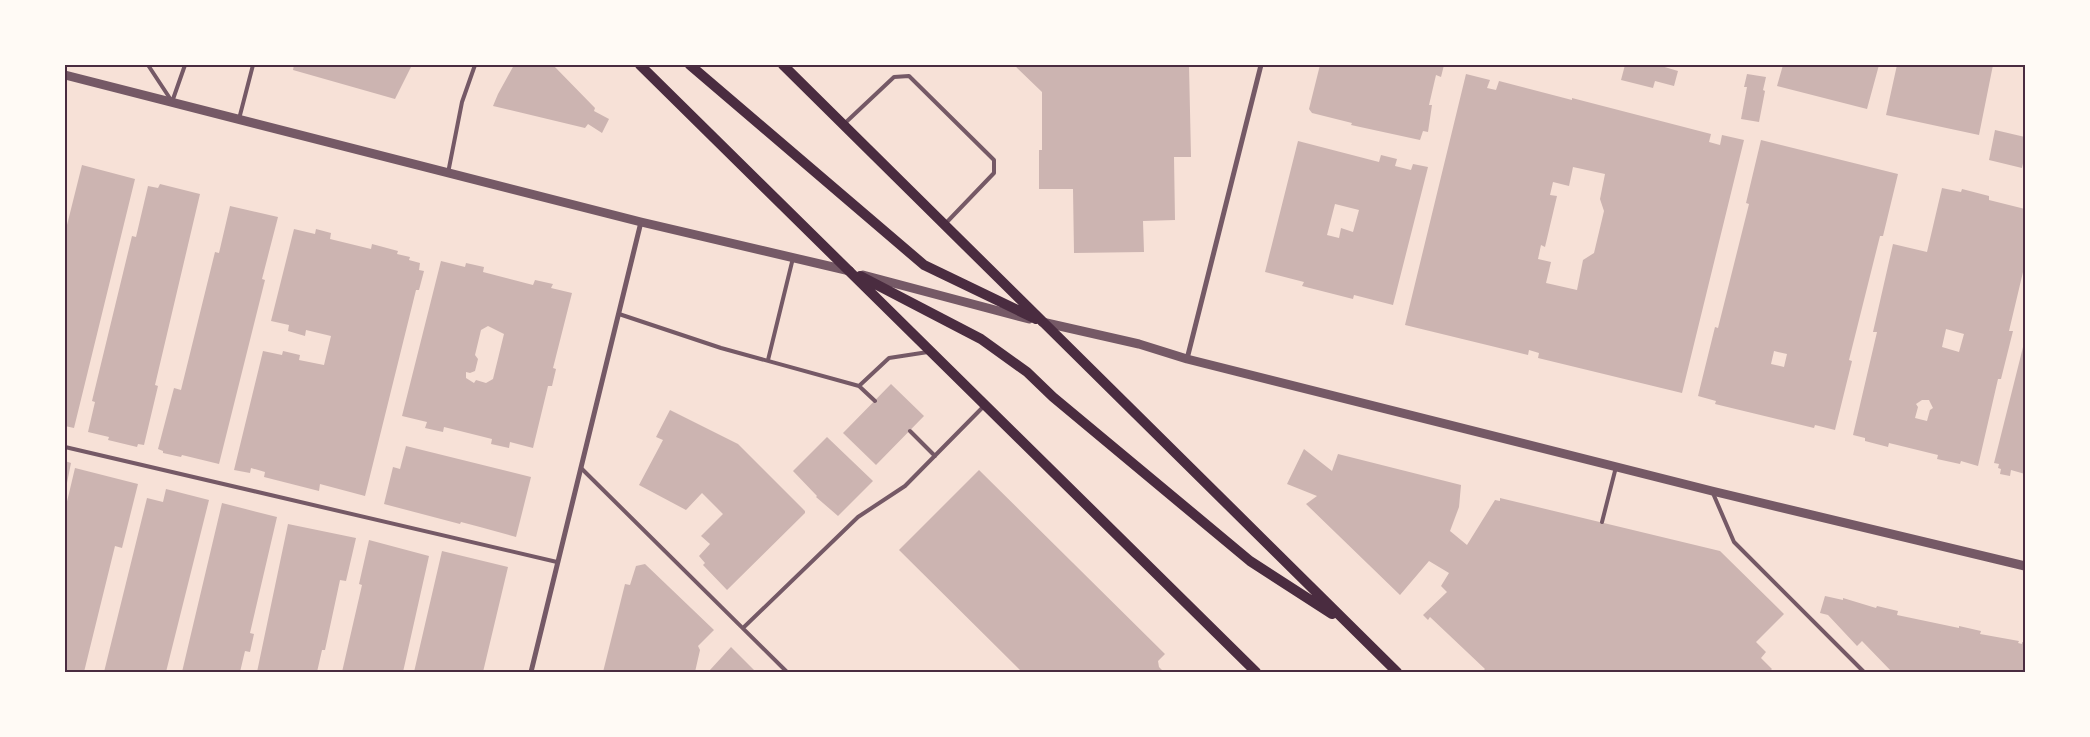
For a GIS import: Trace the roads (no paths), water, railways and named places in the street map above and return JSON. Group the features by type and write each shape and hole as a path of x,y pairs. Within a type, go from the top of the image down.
{"main road":[{"path":"640,65 1256,672"},
{"path":"690,65 924,266 1044,323"},
{"path":"784,65 1397,672"},
{"path":"851,271 989,345 1027,372 1053,397 1250,561 1349,626"}],"street":[{"path":"1187,359 1261,65"},
{"path":"65,75 641,222 851,271 1044,323 1139,344 1187,359 1712,492 2025,566"},
{"path":"531,672 641,222"}],"lane":[{"path":"148,65 172,102"},
{"path":"172,102 185,65"},
{"path":"239,120 253,65"},
{"path":"448,173 462,102 475,65"},
{"path":"844,124 894,77 909,76 994,160 994,173 944,225"},
{"path":"768,360 793,258"},
{"path":"619,314 721,348 859,386 875,401"},
{"path":"859,386 889,358 931,352"},
{"path":"743,628 858,516 905,486 985,404"},
{"path":"910,432 935,456"},
{"path":"65,447 558,562"},
{"path":"1602,522 1616,467"},
{"path":"581,468 787,672"},
{"path":"1712,492 1734,542 1864,672"}]}
